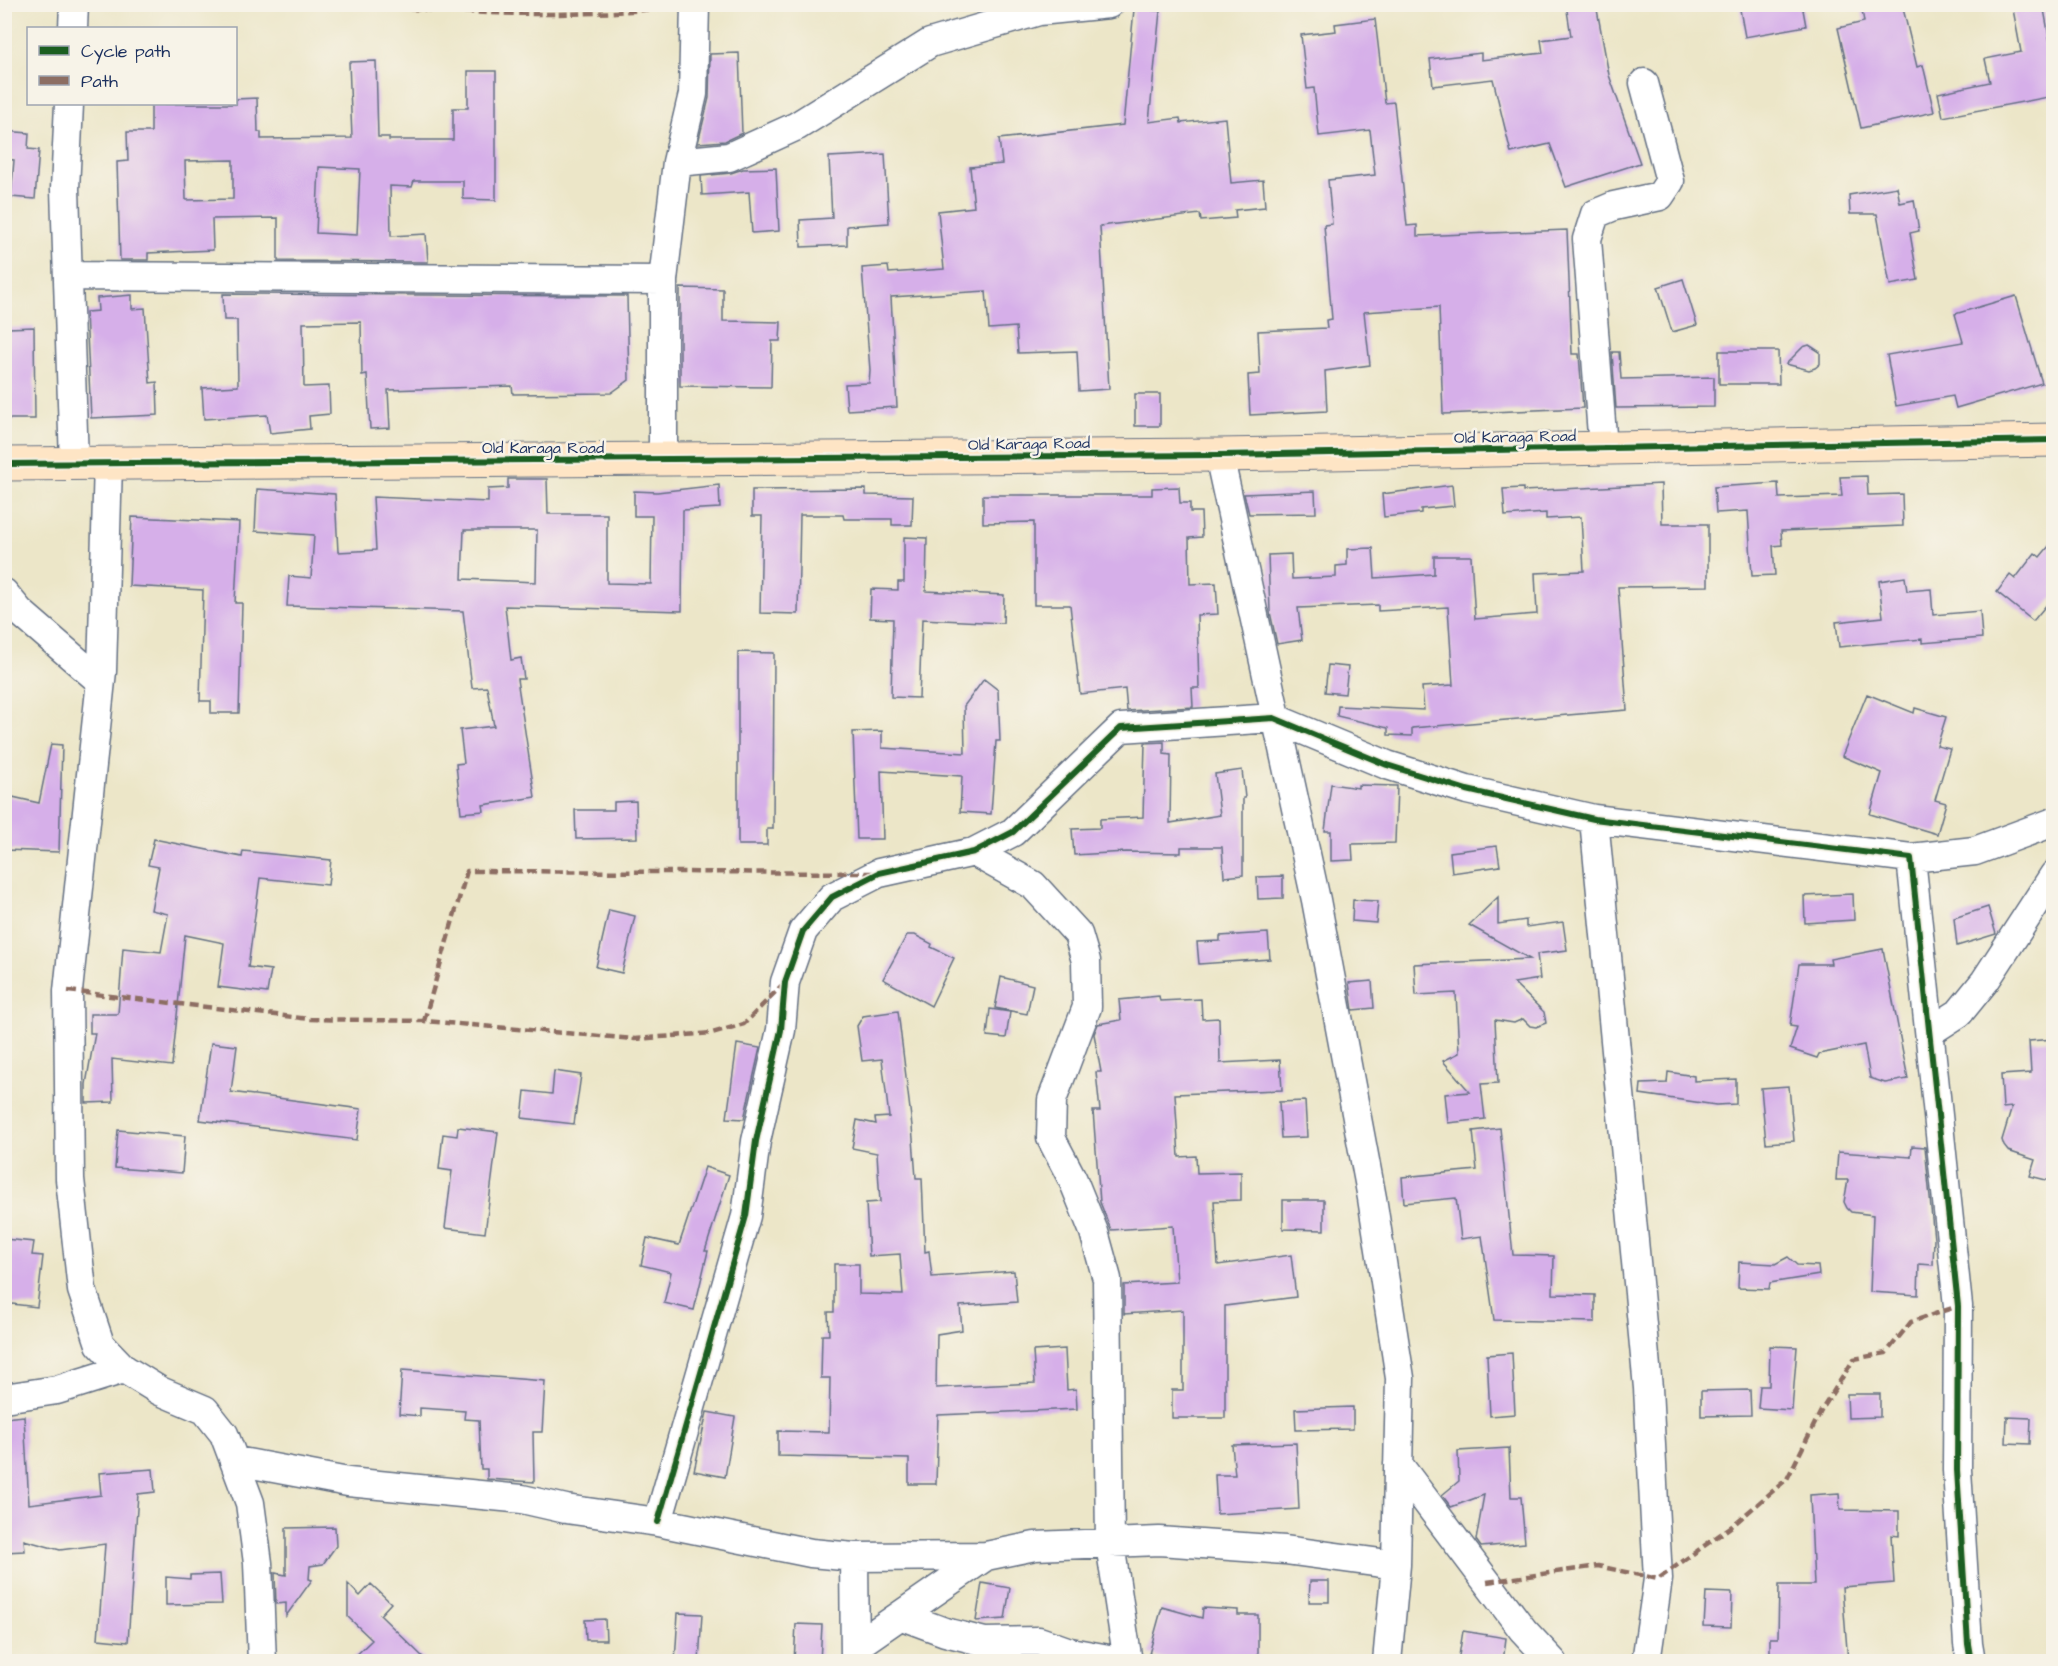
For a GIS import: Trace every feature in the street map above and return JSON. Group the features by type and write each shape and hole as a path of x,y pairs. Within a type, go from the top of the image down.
{"street":[{"path":"73,27 74,4"},
{"path":"663,460 663,280 677,162 693,94 695,4"},
{"path":"677,162 729,158 797,126 930,43 1039,11 1109,4"},
{"path":"1603,448 1587,239 1595,214 1614,206 1660,196 1670,181 1644,83"},
{"path":"69,105 65,189 74,463"},
{"path":"68,276 663,280"},
{"name":"Old Karaga Road","path":"4,464 1219,455 2054,440"},
{"path":"1219,455 1274,717 1316,900 1372,1198 1400,1378 1396,1565 1387,1662"},
{"path":"108,463 100,681 68,991 70,1179 82,1290 100,1344 124,1370 160,1391 205,1410 224,1434 250,1503 258,1563 262,1662"},
{"path":"4,593 19,612 100,681"},
{"path":"658,1522 746,1216 756,1141 781,1030 784,982 803,931 832,897 879,873 974,852 1013,832 1121,728 1274,717 1387,765 1467,790 1594,819 1911,858 1975,851 2054,822"},
{"path":"1594,819 1648,1388 1658,1579 1646,1662"},
{"path":"902,1616 945,1632 985,1642 1039,1641 1070,1652 1127,1662 1110,1544 1107,1279 1094,1232 1073,1180 1051,1138 1052,1100 1087,1007 1086,961 1078,934 1033,885 974,852"},
{"path":"1911,858 1931,1031 1958,1306 1957,1470 1971,1662"},
{"path":"1931,1031 1959,1012 1985,981 2054,875"},
{"path":"4,1398 57,1390 124,1370"},
{"path":"236,1461 348,1482 503,1496 566,1509 658,1522 763,1545 854,1557 986,1556 1035,1546 1159,1540 1285,1550 1396,1565"},
{"path":"1398,1464 1523,1630 1553,1662"},
{"path":"855,1654 902,1616 986,1556"},
{"path":"854,1557 855,1654"}],"building":[{"path":"1566,4 1596,4 1609,75 1640,163 1566,187 1550,144 1511,153 1493,79 1433,86 1430,59 1481,53 1481,60 1543,53 1541,40 1571,36"},
{"path":"1739,4 1802,4 1806,26 1745,37"},
{"path":"1861,4 1902,4 1917,67 1923,65 1934,112 1861,128 1838,28 1864,22"},
{"path":"2012,4 2043,4 2054,64 2054,96 1943,117 1938,93 1990,82 1985,59 2021,52"},
{"path":"1134,9 1160,11 1149,122 1180,118 1181,123 1225,118 1231,183 1263,180 1265,207 1235,210 1236,218 1201,221 1200,214 1100,226 1109,389 1079,391 1077,351 1018,353 1016,327 989,329 986,291 891,297 897,407 847,410 845,384 869,383 862,268 888,266 889,273 944,269 938,211 974,207 970,167 1002,164 999,139 1123,125"},
{"path":"1375,19 1385,103 1394,102 1407,226 1417,225 1417,236 1567,230 1572,354 1579,354 1583,408 1443,414 1439,307 1364,312 1370,365 1325,371 1327,411 1250,415 1248,375 1260,374 1258,331 1327,328 1326,320 1332,319 1324,225 1332,224 1328,180 1375,175 1370,130 1319,136 1314,88 1307,89 1301,35 1336,31 1335,24"},
{"path":"739,53 742,133 725,141 698,143 709,98 710,54"},
{"path":"376,61 378,137 389,137 389,140 453,140 453,108 468,108 468,71 496,71 496,200 463,199 463,181 414,181 412,187 390,186 391,236 426,234 428,262 278,261 278,218 212,219 213,250 148,253 148,260 120,260 117,162 128,161 127,132 151,132 151,105 237,105 237,99 257,98 258,132 261,132 261,139 352,138 349,62","holes":["233,160 233,199 186,200 185,161","319,167 360,169 357,235 316,233"]},
{"path":"4,131 29,133 28,149 39,150 35,199 11,197 14,160 4,159"},
{"path":"885,154 889,223 847,226 847,245 801,247 800,220 832,218 829,157"},
{"path":"776,168 779,231 752,233 749,192 702,195 701,176 731,173 743,169"},
{"path":"1897,187 1900,203 1914,200 1919,231 1910,233 1918,280 1890,285 1877,214 1850,214 1849,195"},
{"path":"1683,279 1697,325 1672,332 1658,287"},
{"path":"680,288 723,289 723,321 781,322 780,341 772,341 771,387 680,386"},
{"path":"223,294 627,296 629,380 611,393 513,394 512,386 388,390 390,428 370,429 367,374 362,375 361,322 303,323 304,387 329,386 330,414 309,416 310,429 270,433 267,415 204,419 202,388 238,386 237,320 224,320"},
{"path":"132,295 132,309 145,308 150,383 157,382 158,415 91,418 86,312 98,311 97,298"},
{"path":"2016,296 2042,383 1956,408 1953,396 1896,406 1887,355 1963,342 1955,314"},
{"path":"34,327 35,419 4,419 4,388 8,388 8,328"},
{"path":"1809,345 1820,352 1820,364 1809,370 1786,364 1803,347"},
{"path":"1719,351 1778,351 1779,384 1719,384"},
{"path":"1612,352 1619,352 1621,379 1714,377 1714,407 1616,408"},
{"path":"1135,394 1160,394 1160,426 1135,426"},
{"path":"1867,476 1868,495 1902,494 1903,526 1781,531 1782,545 1773,546 1775,575 1752,576 1748,511 1716,513 1714,487 1778,483 1779,498 1842,496 1840,477"},
{"path":"508,479 547,479 548,514 607,514 607,583 651,584 652,516 634,516 634,491 657,492 719,485 720,508 683,510 682,611 505,606 511,660 521,658 524,679 517,679 535,797 483,805 484,811 461,813 456,764 464,763 460,730 494,726 487,687 472,688 463,611 287,606 289,576 311,578 314,535 255,531 257,489 335,494 338,552 376,550 373,497 488,502 488,489 508,488","holes":["464,530 537,530 536,582 462,579"]},
{"path":"1661,484 1662,524 1708,524 1708,586 1618,587 1627,710 1412,728 1412,736 1388,735 1388,728 1337,716 1338,706 1424,710 1422,687 1453,685 1448,607 1378,611 1378,605 1298,608 1302,640 1277,644 1270,612 1268,555 1291,554 1292,579 1336,577 1336,566 1347,565 1347,549 1373,548 1375,578 1434,574 1434,556 1471,556 1475,619 1537,614 1535,573 1584,571 1581,517 1546,519 1546,513 1505,516 1503,489 1523,488 1523,491"},
{"path":"1452,485 1454,506 1421,509 1421,513 1384,517 1382,494"},
{"path":"1179,487 1180,503 1190,503 1190,512 1201,512 1202,537 1189,538 1190,584 1216,583 1218,614 1197,615 1199,688 1192,688 1193,707 1127,711 1125,689 1080,694 1070,605 1034,605 1034,522 983,523 983,495 1152,495 1152,488"},
{"path":"866,489 866,495 913,496 912,525 892,525 892,519 844,519 843,515 800,515 798,614 760,613 762,516 752,516 752,490"},
{"path":"1315,491 1316,513 1249,514 1244,494"},
{"path":"132,517 239,522 235,603 242,603 239,713 211,713 211,701 200,701 203,590 129,586"},
{"path":"904,537 927,538 926,591 1004,595 1003,623 922,619 919,698 891,697 893,619 870,618 871,589 898,590 898,582 904,582"},
{"path":"2054,540 2054,596 2033,621 1997,592 2010,575 2015,579 2035,553 2040,557"},
{"path":"1905,577 1907,591 1931,589 1933,615 1980,611 1982,638 1922,643 1922,639 1839,647 1836,622 1883,617 1879,581"},
{"path":"738,652 774,653 773,829 767,829 767,845 738,845"},
{"path":"1328,665 1348,667 1345,694 1325,692"},
{"path":"984,679 998,690 1000,741 996,741 991,814 960,812 962,776 881,771 883,839 857,839 853,732 882,731 882,748 965,753 964,706"},
{"path":"1867,694 1914,713 1915,708 1946,717 1937,746 1950,749 1935,800 1946,803 1937,834 1870,814 1882,773 1842,756"},
{"path":"1164,742 1164,754 1171,755 1170,823 1220,815 1215,774 1242,770 1245,798 1243,798 1243,875 1224,877 1222,847 1181,847 1181,853 1126,852 1074,855 1072,829 1100,828 1100,819 1143,817 1145,743"},
{"path":"51,744 62,745 59,852 4,850 4,795 39,803"},
{"path":"1331,784 1358,788 1358,785 1397,786 1395,843 1352,844 1353,860 1331,861 1331,831 1325,831"},
{"path":"636,801 637,838 576,839 575,810 614,810 614,802"},
{"path":"154,839 242,857 243,851 331,860 328,885 260,878 248,967 271,970 267,993 218,987 224,943 185,935 172,1066 112,1059 113,1102 86,1103 86,1084 95,1033 90,1033 90,1014 118,1014 123,948 161,952 168,914 151,910 159,867 148,865"},
{"path":"1497,846 1500,866 1452,873 1450,852"},
{"path":"1283,876 1283,898 1258,899 1257,877"},
{"path":"1853,894 1854,920 1805,923 1804,896"},
{"path":"1498,897 1498,924 1526,920 1526,927 1563,922 1567,950 1537,954 1540,979 1514,983 1544,1012 1546,1023 1536,1027 1530,1026 1523,1019 1514,1023 1495,1020 1498,1083 1481,1084 1485,1119 1448,1123 1445,1094 1470,1092 1443,1061 1459,1053 1456,993 1416,995 1414,964 1530,959 1469,925"},
{"path":"1353,900 1378,901 1376,923 1352,921"},
{"path":"1988,907 1996,934 1957,946 1954,918"},
{"path":"609,910 635,916 622,973 596,967"},
{"path":"1268,933 1270,959 1199,964 1197,942 1220,941 1220,936"},
{"path":"907,935 915,935 932,944 931,947 954,958 931,1006 883,979"},
{"path":"1883,949 1908,1079 1885,1083 1870,1078 1864,1045 1819,1054 1817,1058 1790,1049 1797,1027 1790,1026 1799,964 1831,964 1830,959"},
{"path":"1001,977 1033,985 1027,1014 995,1008"},
{"path":"1372,981 1374,1008 1353,1010 1349,983"},
{"path":"1159,996 1160,1001 1201,999 1202,1019 1219,1018 1220,1063 1280,1060 1282,1090 1175,1094 1179,1157 1196,1156 1197,1173 1241,1172 1241,1200 1214,1201 1218,1265 1291,1255 1296,1297 1225,1306 1225,1418 1172,1418 1172,1390 1183,1390 1183,1310 1124,1314 1124,1285 1177,1282 1173,1226 1111,1230 1100,1202 1093,1111 1100,1111 1096,1072 1101,1072 1094,1034 1098,1024 1121,1020 1119,1000"},
{"path":"990,1009 1010,1012 1006,1038 987,1036"},
{"path":"898,1011 916,1178 922,1178 925,1252 929,1251 932,1277 1014,1271 1017,1302 960,1306 962,1330 937,1334 936,1388 1035,1383 1033,1351 1065,1349 1067,1390 1076,1389 1077,1409 938,1415 936,1484 909,1484 909,1459 778,1456 778,1431 829,1432 830,1378 821,1378 822,1335 829,1335 828,1312 834,1312 834,1264 859,1264 859,1294 903,1295 900,1254 869,1256 866,1203 880,1202 877,1153 852,1148 857,1120 876,1124 875,1118 889,1117 882,1059 862,1061 857,1026 863,1016"},
{"path":"2054,1039 2054,1182 2030,1176 2035,1160 2008,1151 2004,1146 2002,1140 2012,1107 2003,1108 2001,1075 2031,1073 2029,1041"},
{"path":"211,1043 237,1046 231,1092 361,1109 357,1140 200,1120"},
{"path":"737,1044 760,1048 744,1119 727,1118"},
{"path":"554,1071 581,1075 574,1124 522,1118 525,1091 552,1094"},
{"path":"1668,1072 1694,1076 1694,1081 1736,1079 1736,1104 1716,1105 1640,1094 1641,1084 1667,1083"},
{"path":"1789,1086 1794,1141 1766,1143 1761,1088"},
{"path":"1305,1101 1307,1137 1281,1138 1279,1102"},
{"path":"458,1127 498,1132 485,1233 445,1228 452,1171 439,1169 443,1134 457,1136"},
{"path":"1500,1128 1513,1255 1554,1256 1553,1294 1595,1295 1595,1322 1494,1320 1482,1236 1461,1239 1456,1198 1404,1203 1402,1177 1477,1170 1473,1131"},
{"path":"118,1130 185,1136 182,1173 115,1168"},
{"path":"1912,1146 1925,1147 1934,1239 1933,1265 1919,1264 1918,1295 1870,1292 1873,1215 1851,1212 1847,1208 1844,1202 1848,1180 1836,1180 1838,1152 1911,1157"},
{"path":"705,1167 729,1175 705,1251 708,1251 694,1310 664,1303 671,1272 641,1265 647,1238 679,1245"},
{"path":"1283,1200 1324,1200 1324,1230 1283,1229"},
{"path":"4,1239 34,1242 32,1255 43,1256 37,1307 4,1303"},
{"path":"1788,1257 1797,1265 1818,1266 1819,1275 1770,1283 1769,1289 1738,1288 1739,1262 1775,1264"},
{"path":"1770,1346 1797,1347 1792,1410 1758,1408 1760,1386 1769,1386"},
{"path":"1512,1353 1515,1414 1490,1416 1487,1355"},
{"path":"402,1370 545,1381 542,1432 533,1432 534,1482 487,1479 487,1469 481,1469 479,1420 464,1419 465,1411 420,1408 420,1416 399,1414"},
{"path":"1750,1390 1751,1415 1701,1416 1701,1391"},
{"path":"1847,1394 1880,1394 1880,1417 1848,1418"},
{"path":"1353,1407 1353,1429 1296,1430 1295,1409"},
{"path":"707,1412 735,1417 725,1477 694,1471"},
{"path":"24,1416 29,1504 101,1495 99,1473 153,1469 155,1492 138,1494 128,1642 98,1639 105,1544 60,1550 24,1540 25,1551 4,1552 4,1418"},
{"path":"2007,1417 2031,1418 2030,1444 2006,1443"},
{"path":"1296,1443 1299,1509 1217,1514 1215,1475 1235,1475 1232,1445"},
{"path":"1509,1448 1511,1497 1521,1497 1525,1543 1481,1547 1476,1540 1484,1495 1451,1507 1442,1495 1459,1481 1458,1451"},
{"path":"1839,1493 1840,1510 1899,1511 1899,1536 1891,1535 1894,1583 1842,1587 1848,1662 1770,1662 1770,1638 1778,1638 1779,1585 1814,1585 1810,1495"},
{"path":"335,1527 336,1546 323,1564 310,1566 309,1579 312,1580 286,1616 286,1603 276,1604 275,1573 286,1575 286,1528"},
{"path":"220,1574 222,1604 166,1605 166,1577 190,1579 190,1575"},
{"path":"1310,1581 1329,1581 1329,1602 1309,1602"},
{"path":"982,1583 1010,1588 1005,1619 976,1621"},
{"path":"348,1584 360,1596 371,1584 391,1603 380,1615 428,1662 349,1662 372,1640 348,1617"},
{"path":"1706,1592 1732,1593 1731,1627 1704,1626"},
{"path":"1162,1607 1202,1618 1203,1608 1238,1610 1238,1615 1258,1615 1258,1662 1174,1662 1149,1654"},
{"path":"678,1613 702,1614 699,1662 675,1662"},
{"path":"605,1619 606,1640 586,1640 585,1620"},
{"path":"796,1624 822,1625 820,1662 794,1662"},
{"path":"1463,1631 1506,1638 1503,1662 1458,1662"}],"marked path":[{"path":"343,4 519,14 607,12 695,4"},
{"path":"424,1021 467,871 873,873"},
{"path":"68,991 310,1019 424,1021 635,1039 712,1033 744,1024 785,982"},
{"path":"1487,1582 1598,1566 1658,1579 1732,1526 1787,1479 1821,1411 1854,1359 1886,1353 1911,1322 1958,1306"}],"cycle path":[{"path":"4,464 1219,455 2054,440"},
{"path":"658,1522 746,1216 756,1141 781,1030 785,982 803,931 832,897 879,873 974,852 1013,832 1121,728 1274,718 1387,765 1467,790 1594,819 1911,858 1958,1306 1957,1470 1971,1662"}]}
